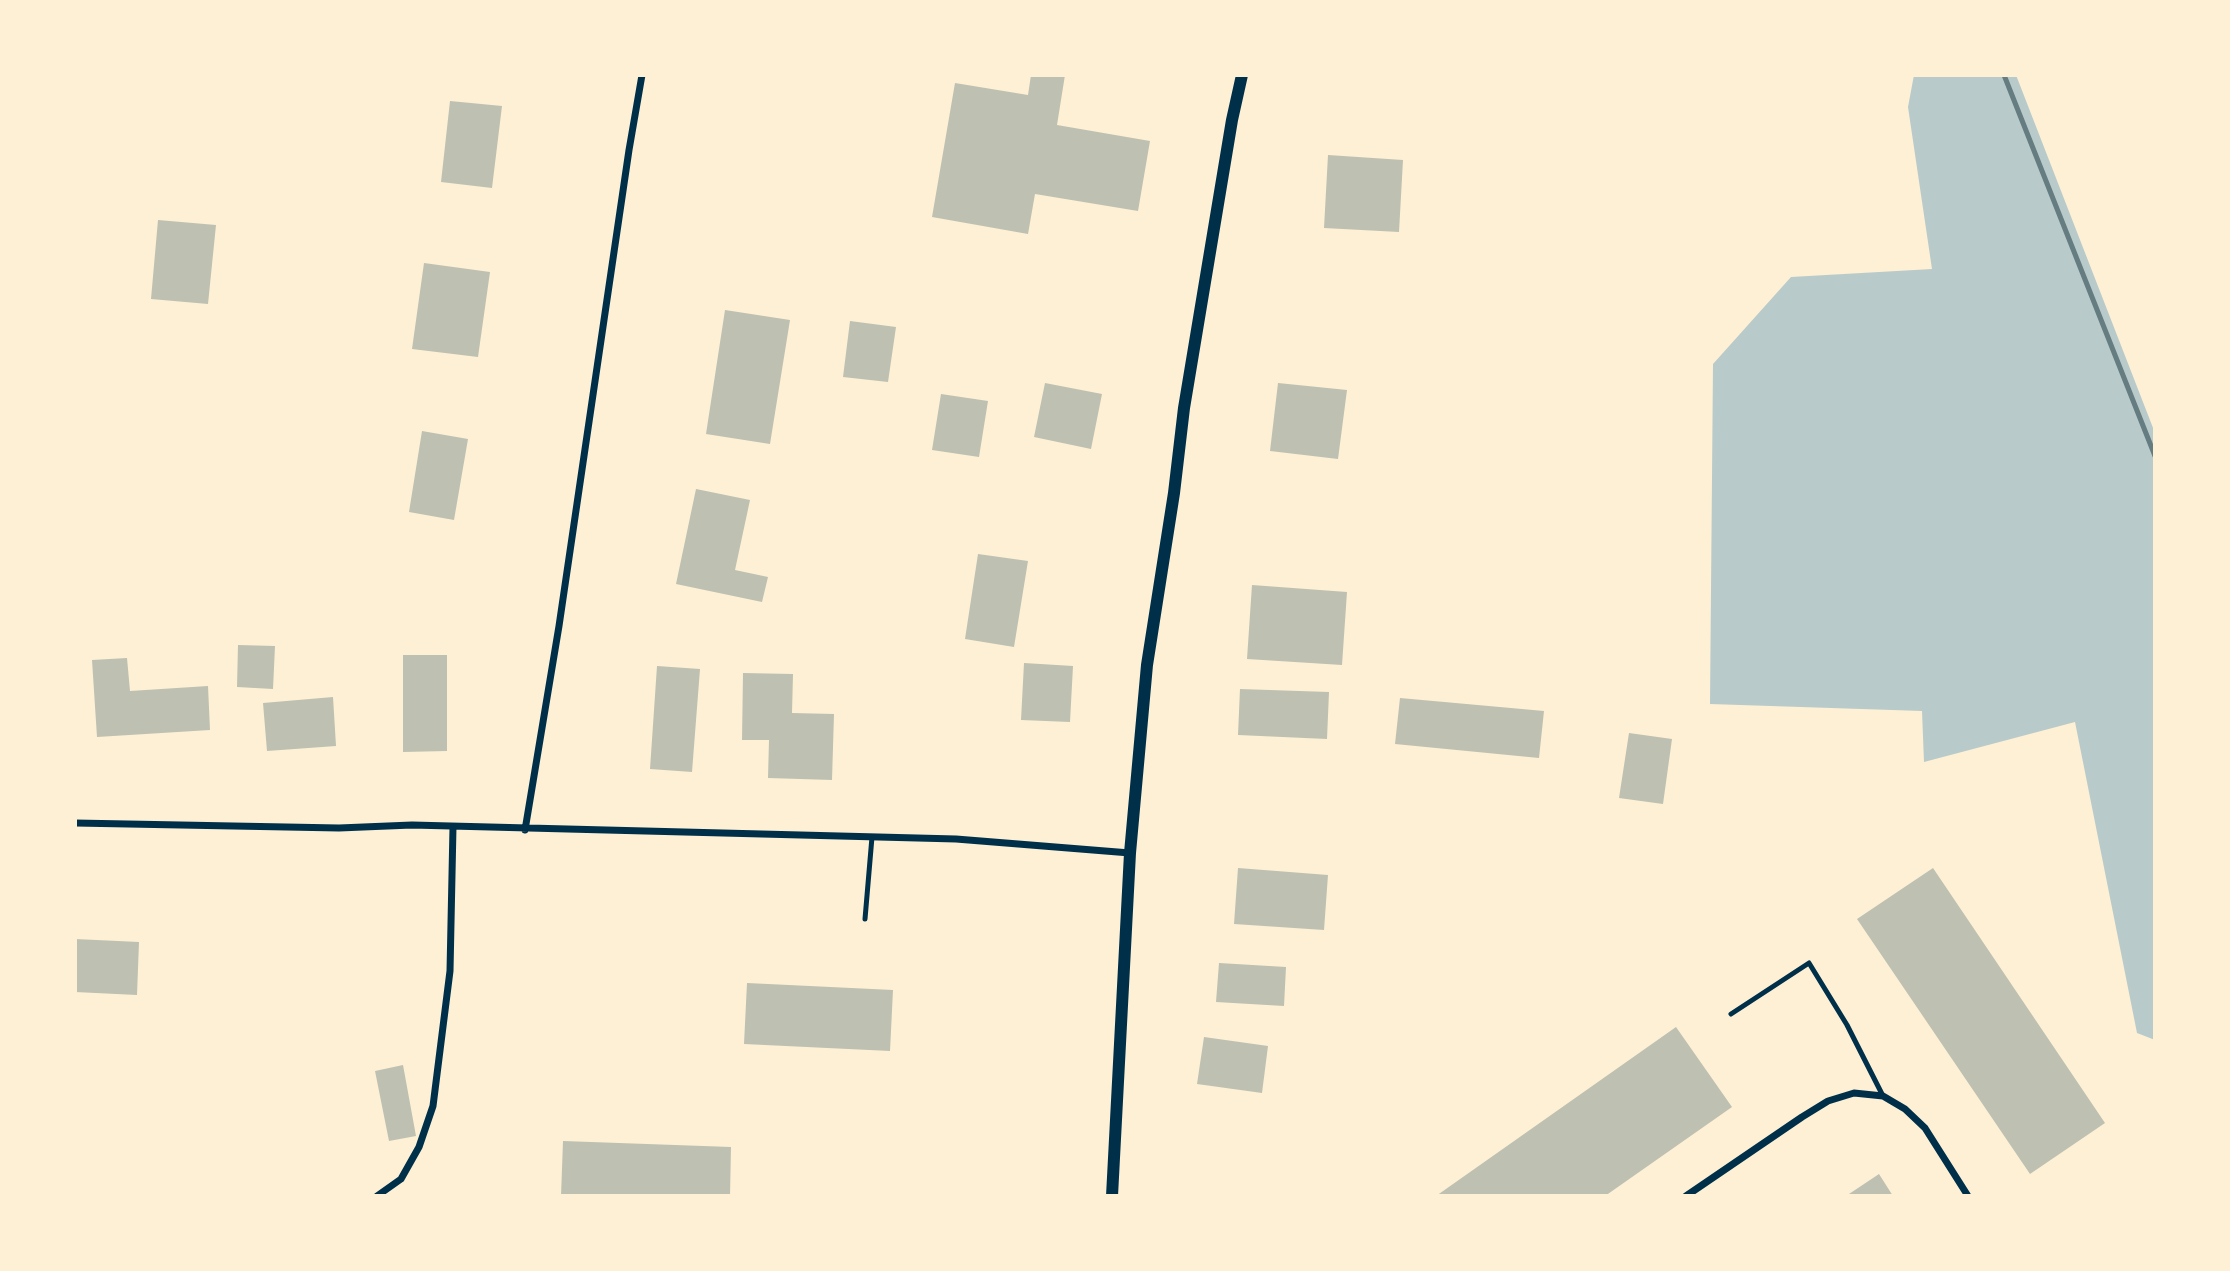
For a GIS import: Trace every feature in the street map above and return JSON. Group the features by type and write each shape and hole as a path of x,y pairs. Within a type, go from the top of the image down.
{"street":[{"path":"525,830 559,626 585,439 599,367 642,75"},
{"path":"1112,1196 1130,853 1147,665 1184,408 1232,120 1242,75"},
{"path":"75,822 192,826 453,827 956,839 1130,853"},
{"path":"377,1196 401,1179 419,1147 433,1106 450,971 453,827"},
{"path":"1686,1196 1828,1101 1854,1093 1883,1096 1905,1109 1925,1128 1968,1196"}],"lane":[{"path":"865,919 872,837"},
{"path":"1731,1014 1809,963 1847,1025 1883,1096"}],"shaded area":[{"path":"1914,75 2016,75 2155,433 2155,1040 2137,1033 2075,722 1924,762 1922,711 1710,704 1713,364 1791,277 1932,269 1908,107"}],"building":[{"path":"1031,75 1065,75 1057,125 1150,141 1138,211 1035,194 1028,234 932,217 955,83 1028,95"},
{"path":"450,101 502,106 492,188 441,182"},
{"path":"1328,155 1403,160 1399,232 1324,228"},
{"path":"158,220 216,225 208,304 151,299"},
{"path":"424,263 490,272 478,357 412,349"},
{"path":"725,310 790,320 770,444 706,434"},
{"path":"850,321 896,327 888,382 843,377"},
{"path":"1045,383 1102,394 1091,449 1034,437"},
{"path":"1278,383 1347,390 1338,459 1270,451"},
{"path":"941,394 988,401 979,457 932,450"},
{"path":"422,431 468,439 454,520 409,512"},
{"path":"696,489 750,500 735,570 768,577 762,602 676,584"},
{"path":"978,554 1028,561 1014,647 965,639"},
{"path":"1252,585 1347,592 1342,665 1247,659"},
{"path":"238,645 275,646 273,689 237,687"},
{"path":"403,655 447,655 447,751 403,752"},
{"path":"127,658 130,691 208,686 210,730 97,737 92,660"},
{"path":"1024,663 1073,666 1070,722 1021,720"},
{"path":"657,666 700,669 692,772 650,769"},
{"path":"743,673 793,674 792,713 834,714 832,780 768,778 769,740 742,740"},
{"path":"1240,689 1329,692 1327,739 1238,735"},
{"path":"333,697 336,746 267,751 263,703"},
{"path":"1400,698 1544,711 1539,758 1395,744"},
{"path":"1629,733 1672,739 1663,804 1619,798"},
{"path":"1238,868 1328,875 1324,930 1234,924"},
{"path":"1933,868 2105,1123 2030,1174 1857,919"},
{"path":"75,939 139,942 137,995 75,992"},
{"path":"1219,963 1286,967 1284,1006 1216,1002"},
{"path":"747,983 893,990 890,1051 744,1044"},
{"path":"1676,1027 1732,1107 1605,1196 1436,1196"},
{"path":"1204,1037 1268,1046 1262,1093 1197,1084"},
{"path":"403,1065 416,1136 389,1141 375,1071"},
{"path":"563,1141 731,1147 730,1196 561,1196"},
{"path":"1879,1174 1893,1196 1846,1196"}],"railway":[{"path":"2004,75 2155,456"}]}
